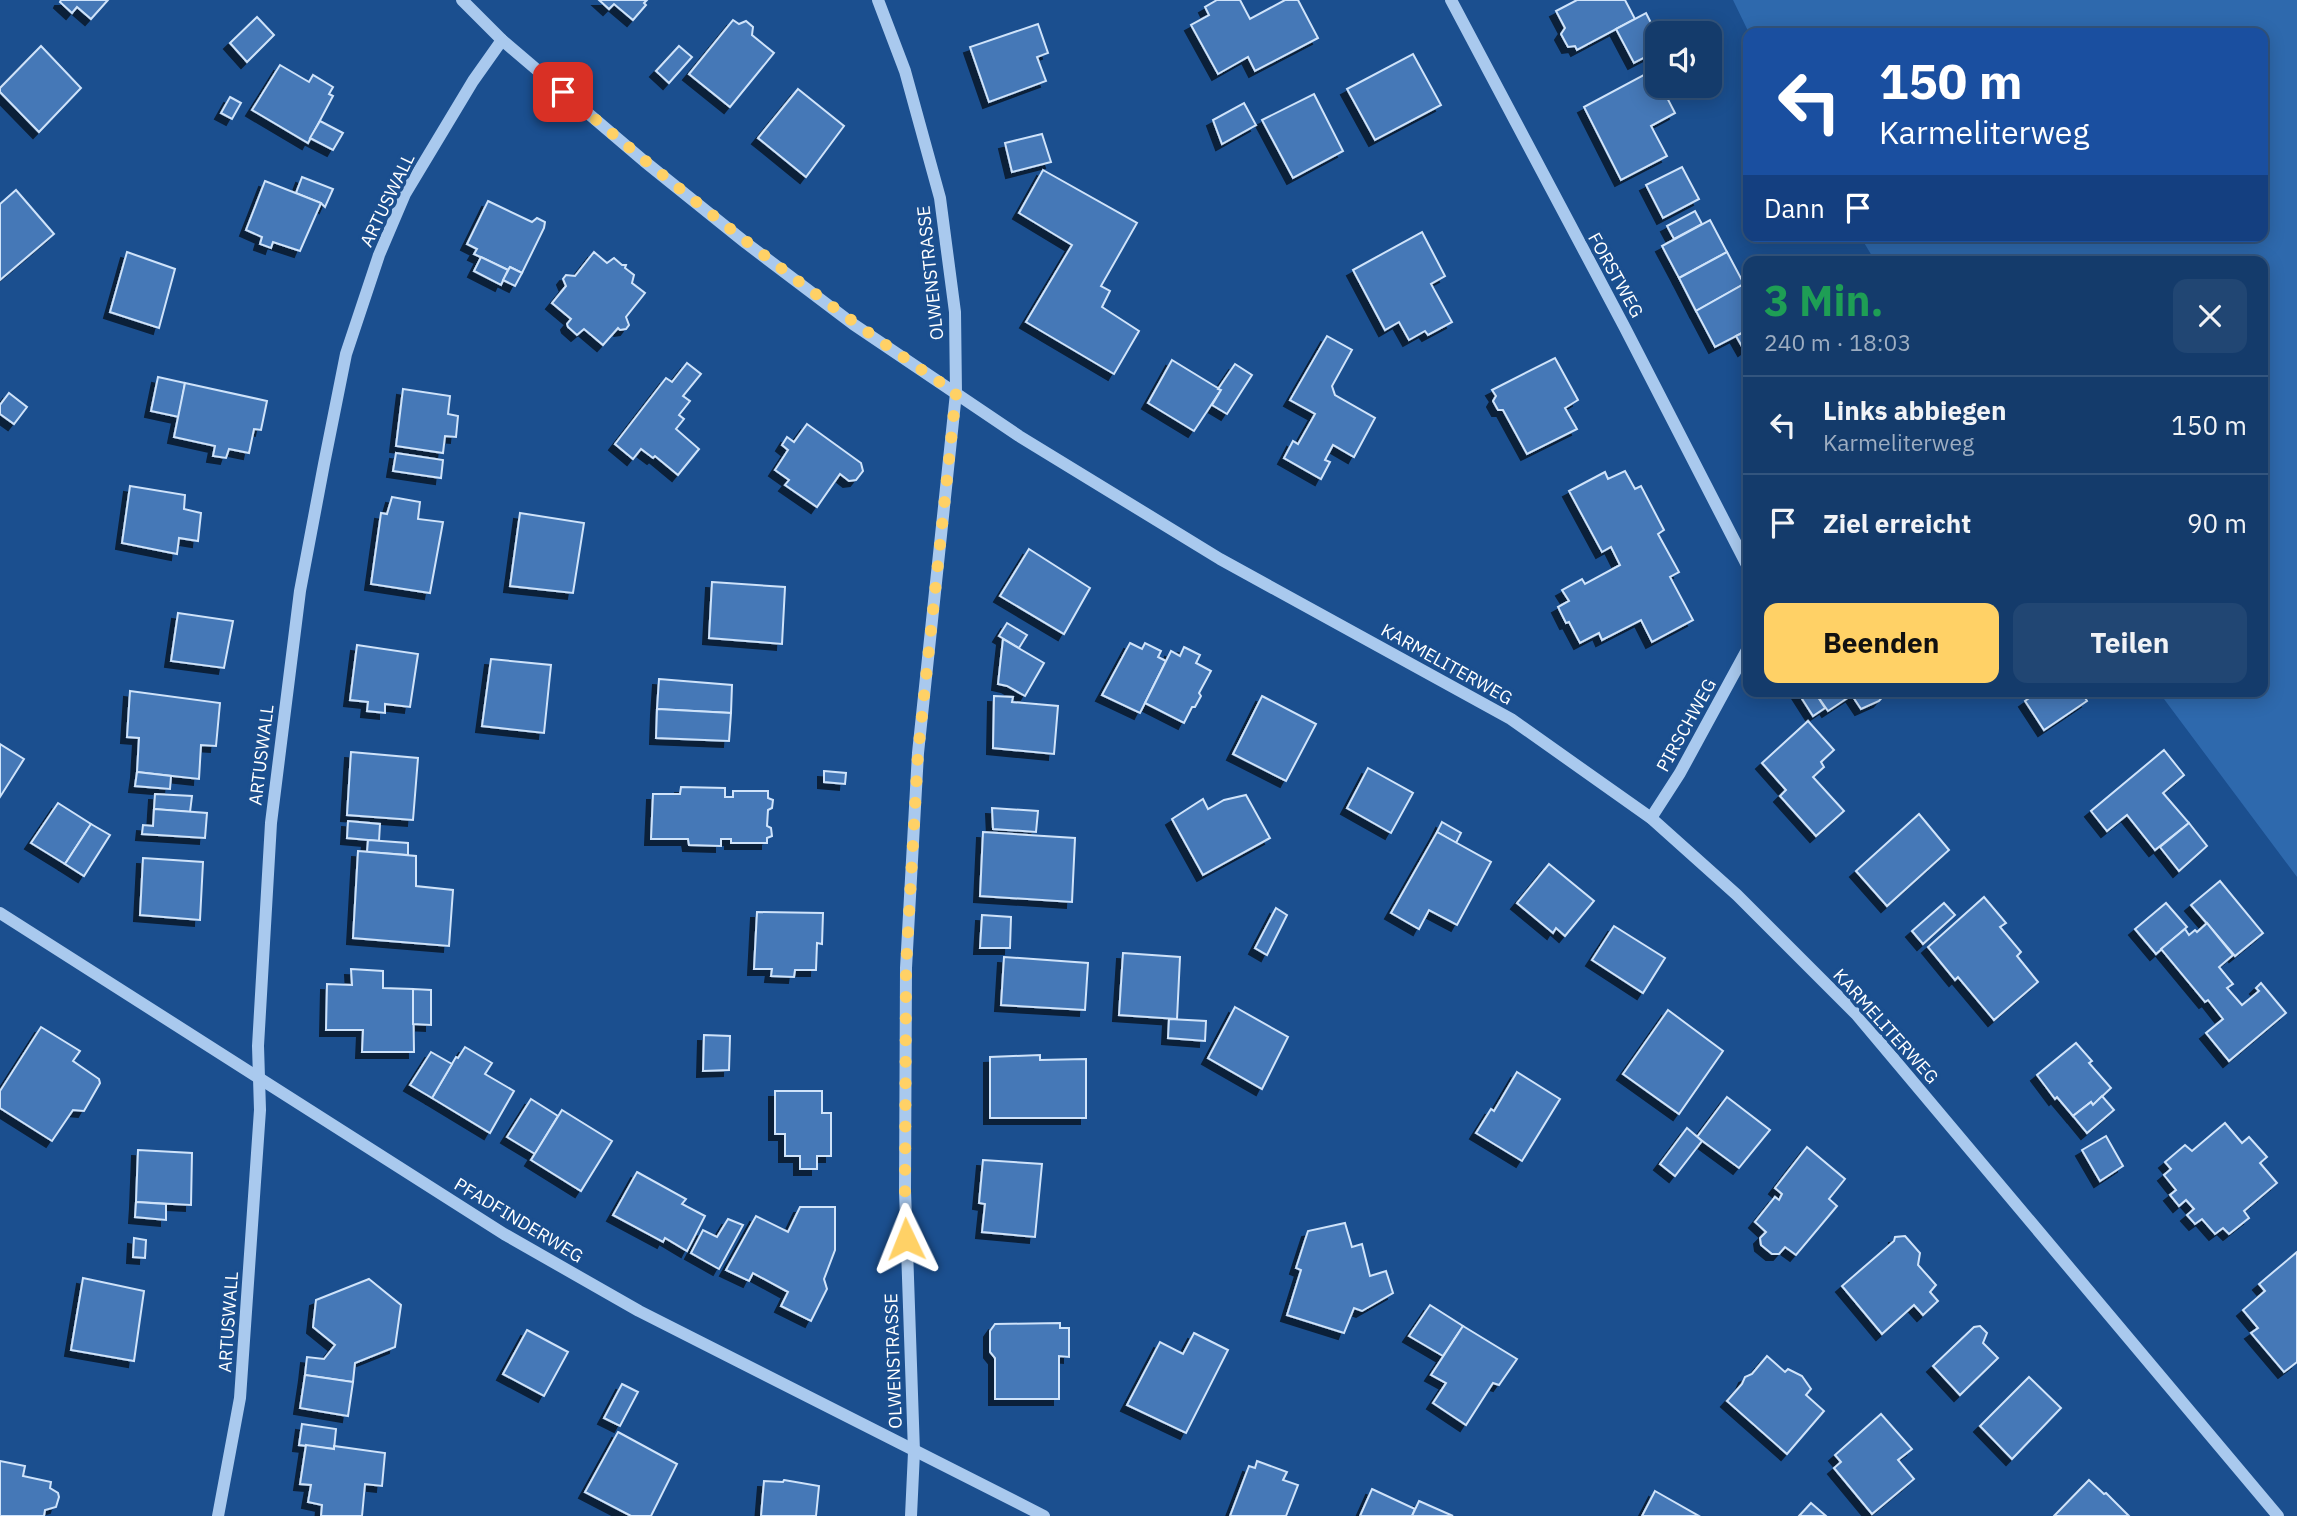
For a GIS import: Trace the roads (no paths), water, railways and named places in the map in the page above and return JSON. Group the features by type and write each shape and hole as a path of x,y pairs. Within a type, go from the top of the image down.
{"street":[{"name":"KARMELITERWEG","path":"462,0 502,40 644,161 853,324 1019,436 1220,559 1511,719 1651,818 1737,895 1856,1014 2278,1516"},
{"name":"OLWENSTRASSE","path":"878,0 905,71 940,198 955,312 956,393 918,753 906,968 905,1191 914,1452 911,1516"},
{"name":"FORSTWEG","path":"1451,0 1743,557"},
{"name":"ARTUSWALL","path":"218,1516 240,1398 260,1110 258,1046 271,823 300,591 346,354 379,255 405,194 460,102 502,40"},
{"name":"PIRSCHWEG","path":"1651,818 1680,774 1743,657"},
{"name":"PFADFINDERWEG","path":"0,913 504,1234 610,1295 1044,1516"}]}
